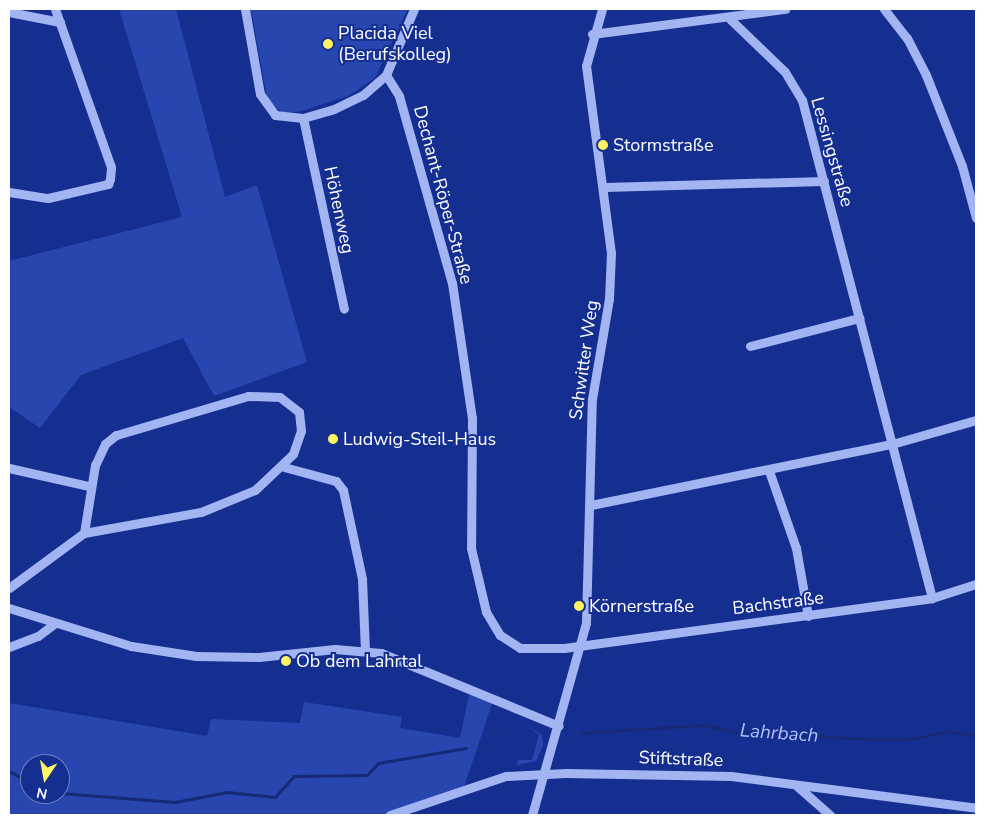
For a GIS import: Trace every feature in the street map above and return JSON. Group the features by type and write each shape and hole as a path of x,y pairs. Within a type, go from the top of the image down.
{"street":[{"path":"9,192 48,198 108,184 111,167 55,9"},
{"path":"245,9 265,107 280,117 303,118 350,102 386,75 414,9"},
{"name":"Schwitter Weg","path":"532,815 582,644 591,505 592,398 610,279 605,187 586,80 592,34 602,9"},
{"path":"592,34 730,19 785,9"},
{"path":"884,9 899,24 926,75 962,166 976,218"},
{"path":"9,12 60,22"},
{"name":"Lessingstraße","path":"730,19 772,58 795,87 824,181 932,598"},
{"name":"Dechant-Röper-Straße","path":"386,75 399,96 452,283 472,418 469,530 486,612 500,635 520,648 582,644"},
{"name":"Höhenweg","path":"303,118 344,309"},
{"path":"605,187 824,181"},
{"path":"750,346 859,318"},
{"path":"9,588 84,533 216,508 255,490 284,467 301,431 299,412 288,401 268,394 248,396 116,435 102,449 89,486 84,533"},
{"path":"591,505 769,471 892,444 976,420"},
{"path":"284,467 340,484 360,570 365,651"},
{"path":"9,468 89,486"},
{"path":"769,471 796,548 808,616"},
{"name":"Bachstraße","path":"582,644 808,616 932,598 976,584"},
{"path":"9,608 54,624 131,646 196,656 365,651 412,663 559,726"},
{"path":"9,647 38,636 54,624"},
{"name":"Stiftstraße","path":"390,815 506,776 544,773 711,775 976,808"},
{"path":"797,786 830,815"}],"shaded area":[{"path":"119,9 176,9 225,197 257,185 307,362 214,396 183,338 81,375 40,428 9,407 9,261 182,217"},
{"path":"251,9 408,9 375,78 348,96 302,111 282,113 267,98"},
{"path":"470,690 493,701 463,790 390,815 9,815 9,703 207,736 211,719 300,723 304,702 402,717 400,728 460,738"},
{"path":"528,726 542,735 543,746 536,761 517,765 518,760 532,760 539,735"}],"waterway":[{"name":"Lahrbach","path":"582,733 704,725 731,731 865,739 912,739 948,731 976,736"},
{"name":"Lahrbach","path":"70,794 175,802 227,792 275,797 294,776 367,775 378,763 466,748"},
{"name":"Lahrbach","path":"9,771 20,777"}],"place":[{"name":"Placida Viel (Berufskolleg)","path":"328,44"},
{"name":"Stormstraße","path":"603,145"},
{"name":"Ludwig-Steil-Haus","path":"333,439"},
{"name":"Körnerstraße","path":"579,606"},
{"name":"Ob dem Lahrtal","path":"286,661"}]}
